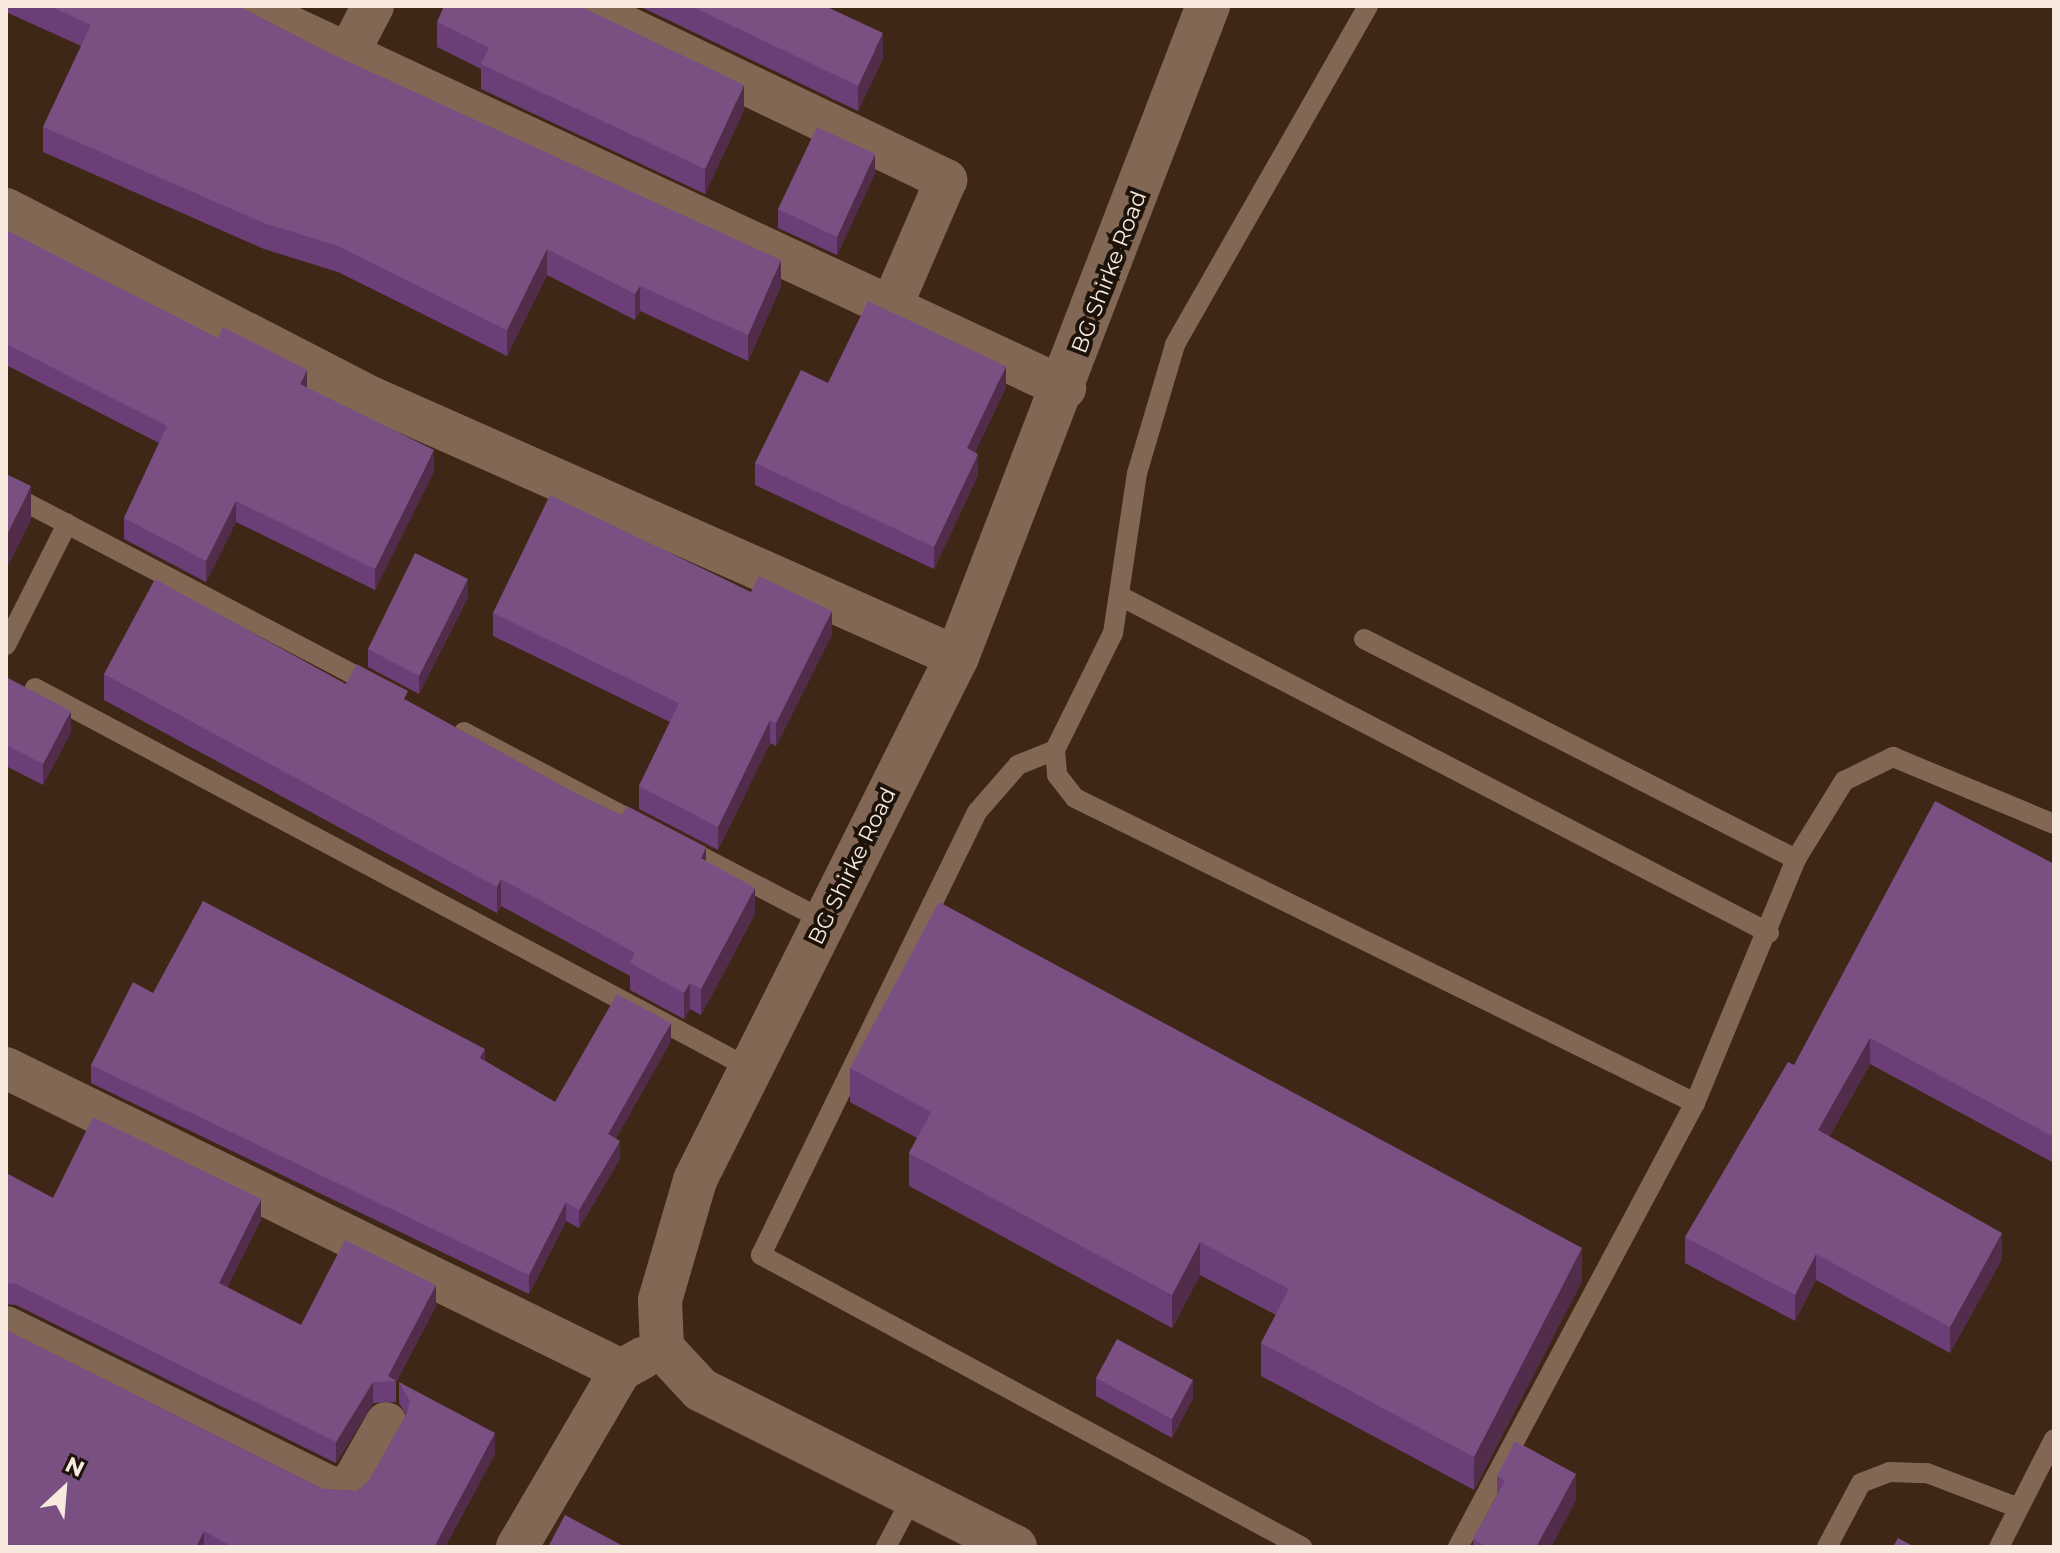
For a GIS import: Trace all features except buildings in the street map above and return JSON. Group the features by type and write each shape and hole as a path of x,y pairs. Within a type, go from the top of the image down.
{"street":[{"path":"246,6 1065,388"},
{"path":"348,54 373,6"},
{"path":"583,6 946,180 891,307"},
{"name":"BG Shirke Road","path":"662,1348 660,1300 695,1180 957,657 1065,388 1208,6"},
{"path":"6,209 366,395 957,657"},
{"path":"6,1068 469,1301 621,1370"},
{"path":"6,1327 328,1486 348,1490 386,1423"},
{"path":"517,1547 621,1370 662,1348 701,1390 1015,1547"}],"lane":[{"path":"1368,6 1175,345 1137,473 1122,597 1113,633 1055,750 1057,775 1075,798 1695,1103"},
{"path":"6,492 390,694"},
{"path":"6,645 67,524"},
{"path":"1122,597 1769,933"},
{"path":"1364,639 1796,859"},
{"path":"35,688 751,1069"},
{"path":"447,723 825,921"},
{"path":"1055,750 1018,765 977,812 761,1255 1302,1547"},
{"path":"1458,1547 1695,1103 1769,933 1796,859 1844,781 1866,764 1893,757 2054,824"},
{"path":"1999,1547 2048,1463 2054,1439"},
{"path":"1827,1547 1861,1483 1889,1472 1927,1473 2019,1508"},
{"path":"886,1547 913,1496"}]}
